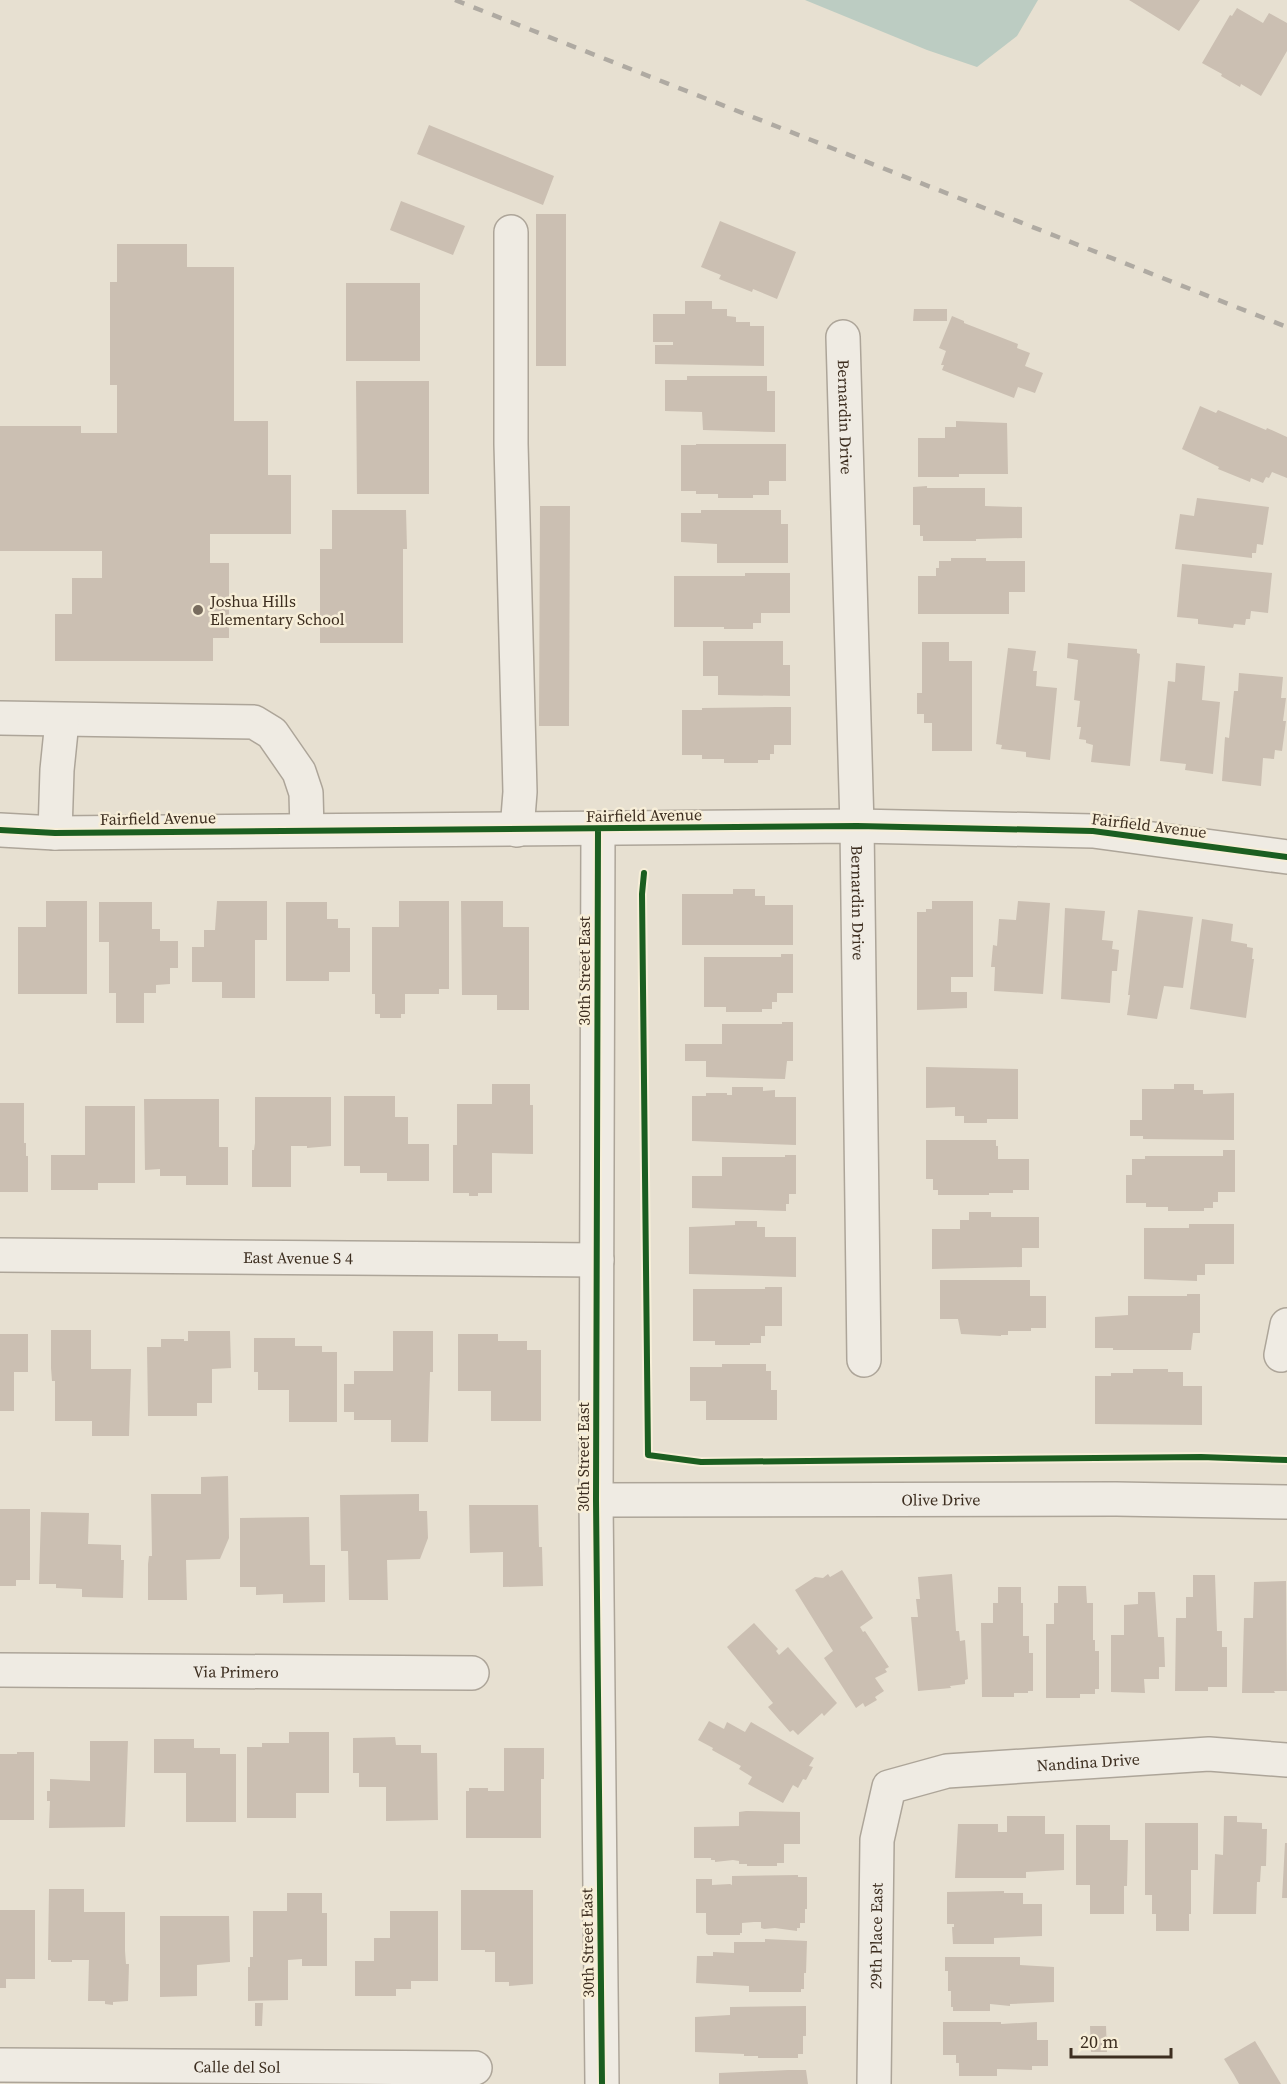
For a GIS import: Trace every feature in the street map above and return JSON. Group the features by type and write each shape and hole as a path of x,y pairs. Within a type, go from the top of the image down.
{"street":[{"path":"511,232 511,444 520,792 517,830"},
{"name":"Bernardin Drive","path":"843,337 857,826 864,1360"},
{"path":"0,718 254,722 272,733 299,772 306,793 307,830"},
{"path":"55,833 57,770 62,720"},
{"name":"Fairfield Avenue","path":"0,830 55,833 857,826 1093,831 1287,857"},
{"name":"30th Street East","path":"598,829 596,1500 602,2084"},
{"name":"East Avenue S 4","path":"0,1255 597,1260"},
{"name":"Olive Drive","path":"596,1500 1116,1499 1287,1502"},
{"name":"Via Primero","path":"0,1670 472,1673"},
{"name":"Nandina Drive","path":"889,1787 947,1771 1209,1754 1287,1760"},
{"name":"29th Place East","path":"874,2084 878,1840 889,1787"},
{"name":"Calle del Sol","path":"0,2065 475,2068"}],"shaded area":[{"path":"805,0 1038,0 1017,36 977,67 927,50"}],"building":[{"path":"1129,0 1200,0 1179,31"},
{"path":"1237,8 1263,23 1269,13 1287,23 1287,51 1261,96 1241,84 1240,87 1202,63 1230,15 1232,16"},
{"path":"429,125 554,176 543,205 417,154"},
{"path":"401,201 465,226 453,255 390,230"},
{"path":"536,214 566,214 566,366 536,366"},
{"path":"720,221 796,252 777,299 719,279 721,275 701,267"},
{"path":"117,244 187,244 187,267 234,267 234,421 268,421 268,475 291,475 291,534 210,534 210,563 229,563 229,638 213,638 213,661 55,661 55,614 72,614 72,578 102,578 102,551 0,551 0,426 81,426 81,433 117,433 117,385 110,385 110,282 117,282"},
{"path":"346,283 420,283 420,361 346,361"},
{"path":"685,301 712,301 712,309 727,309 727,316 736,317 736,322 750,322 750,326 764,326 764,366 655,364 655,345 673,345 673,342 653,342 653,314 685,314"},
{"path":"914,309 947,309 947,321 913,321"},
{"path":"952,316 1018,344 1017,348 1030,353 1025,366 1043,373 1035,393 1018,387 1014,398 942,370 944,365 941,365 946,351 939,348"},
{"path":"687,376 767,376 767,391 775,391 775,432 703,430 702,412 665,411 665,380 687,380"},
{"path":"356,381 429,381 429,494 357,494"},
{"path":"1200,406 1216,413 1218,410 1287,437 1287,478 1272,472 1263,483 1251,478 1250,482 1218,469 1219,467 1182,449"},
{"path":"956,421 1007,423 1008,474 918,477 918,438 945,438 945,427 956,427"},
{"path":"786,444 786,481 769,481 769,495 753,495 753,498 718,498 718,494 681,491 681,445"},
{"path":"927,486 927,488 985,488 985,506 1022,507 1022,538 923,541 923,536 920,536 920,525 913,525 913,487"},
{"path":"1197,498 1269,507 1263,545 1257,544 1256,553 1252,553 1252,558 1175,549 1180,514 1194,516"},
{"path":"540,506 570,506 569,726 539,726"},
{"path":"332,510 406,510 407,549 403,549 403,643 320,643 320,549 332,549"},
{"path":"701,510 781,510 781,524 788,524 788,563 717,563 717,544 681,542 681,513 701,513"},
{"path":"951,558 1025,561 1025,592 1009,592 1009,614 918,614 918,576 936,576 939,561 951,561"},
{"path":"1182,564 1272,573 1268,613 1251,611 1250,619 1246,619 1245,625 1234,624 1233,628 1198,624 1198,619 1177,617"},
{"path":"745,573 790,573 790,613 761,613 761,623 753,623 753,629 674,627 674,576 745,576"},
{"path":"703,641 783,641 783,665 790,665 790,696 718,695 718,676 703,676"},
{"path":"922,642 949,642 949,661 972,661 972,751 932,751 932,723 924,723 924,714 917,714 917,693 922,693"},
{"path":"1068,643 1137,649 1137,653 1140,654 1130,766 1091,762 1093,745 1086,743 1086,740 1079,739 1081,727 1077,727 1080,701 1074,700 1078,660 1067,658"},
{"path":"1008,648 1036,651 1033,671 1037,671 1036,686 1057,688 1050,760 1026,757 1026,752 1001,749 1002,745 996,744"},
{"path":"1176,663 1205,666 1202,700 1220,702 1213,774 1185,770 1186,764 1160,761 1168,681 1175,682"},
{"path":"1239,673 1283,677 1281,698 1286,698 1283,721 1286,721 1282,751 1275,750 1274,759 1263,758 1261,786 1222,781 1225,737 1229,738 1234,691 1238,691"},
{"path":"791,707 791,745 774,745 774,754 770,754 770,760 758,760 758,763 724,763 724,759 702,759 702,755 682,755 682,710"},
{"path":"733,889 755,889 755,896 765,896 765,905 793,905 793,945 682,945 682,894 733,894"},
{"path":"46,901 87,901 87,994 18,994 18,927 46,927"},
{"path":"217,901 267,901 267,940 255,940 255,998 222,998 222,982 192,982 192,947 204,947 204,930 215,930"},
{"path":"399,901 449,901 449,989 439,989 439,994 405,994 405,1014 401,1014 401,1018 380,1018 380,1014 375,1014 375,994 372,994 372,927 399,927"},
{"path":"461,901 503,901 503,927 529,927 529,1010 497,1010 497,995 462,995"},
{"path":"932,901 973,901 973,977 951,977 951,992 967,992 967,1008 917,1010 917,912 932,909"},
{"path":"1018,901 1050,903 1043,994 994,991 995,967 991,967 993,945 997,946 999,919 1016,920"},
{"path":"99,902 152,902 152,929 160,929 160,941 178,941 178,968 170,968 170,984 156,985 156,993 144,993 144,1023 116,1023 116,993 109,993 109,942 99,942"},
{"path":"286,902 327,902 327,919 338,919 338,928 350,928 350,972 329,972 329,981 286,981"},
{"path":"1065,908 1105,911 1102,940 1113,941 1112,949 1119,950 1117,971 1112,971 1110,1003 1061,999"},
{"path":"1138,910 1193,917 1183,988 1164,986 1157,1019 1127,1015"},
{"path":"1202,919 1233,924 1231,941 1247,944 1247,947 1253,948 1252,959 1254,959 1246,1018 1190,1009"},
{"path":"781,954 793,954 793,993 777,993 777,1002 772,1002 772,1009 762,1009 762,1012 726,1012 726,1007 704,1007 704,957 781,957"},
{"path":"782,1022 793,1022 793,1061 787,1061 785,1079 706,1077 706,1061 685,1061 685,1044 722,1044 722,1024 782,1024"},
{"path":"926,1067 1018,1069 1018,1119 987,1119 987,1123 964,1123 964,1116 955,1116 955,1107 926,1108"},
{"path":"492,1084 530,1084 530,1105 533,1105 533,1154 492,1153 492,1193 478,1193 478,1196 469,1196 469,1193 453,1193 453,1145 457,1145 457,1104 492,1104"},
{"path":"1174,1084 1194,1084 1194,1090 1203,1090 1203,1094 1234,1093 1234,1140 1143,1139 1143,1136 1130,1136 1130,1120 1142,1120 1142,1089 1174,1089"},
{"path":"732,1087 763,1087 763,1091 775,1090 775,1097 796,1097 796,1145 692,1141 692,1096 706,1096 706,1093 732,1095"},
{"path":"344,1096 395,1096 395,1117 408,1117 408,1144 429,1144 429,1181 387,1181 387,1173 360,1173 360,1166 344,1166"},
{"path":"255,1097 331,1097 331,1146 307,1148 307,1146 291,1146 291,1187 252,1187"},
{"path":"144,1099 219,1099 219,1147 228,1147 228,1185 186,1185 186,1176 160,1176 160,1169 145,1170"},
{"path":"0,1103 24,1103 28,1192 0,1192"},
{"path":"85,1106 135,1106 135,1183 98,1183 98,1190 51,1190 51,1155 85,1155"},
{"path":"926,1140 996,1140 998,1159 1029,1159 1029,1190 989,1193 989,1195 938,1195 938,1190 933,1190 933,1179 926,1179"},
{"path":"1223,1150 1235,1150 1235,1192 1218,1192 1218,1202 1213,1202 1213,1208 1204,1208 1204,1211 1168,1211 1168,1207 1146,1207 1146,1203 1126,1203 1126,1175 1132,1175 1132,1159 1145,1159 1145,1156 1223,1156"},
{"path":"785,1155 796,1155 796,1194 789,1194 786,1211 692,1208 692,1176 722,1176 722,1157 785,1157"},
{"path":"969,1212 991,1212 991,1217 1039,1217 1039,1248 1022,1248 1022,1267 932,1269 932,1229 960,1229 960,1220 969,1220"},
{"path":"735,1221 757,1221 757,1227 765,1227 765,1237 796,1237 796,1277 689,1274 689,1227 735,1225"},
{"path":"1189,1224 1234,1224 1234,1264 1205,1264 1205,1275 1197,1275 1197,1281 1144,1279 1144,1228 1189,1228"},
{"path":"940,1280 1030,1280 1030,1296 1046,1296 1046,1328 1031,1328 1031,1331 1008,1331 1008,1335 1001,1336 961,1334 958,1319 940,1319"},
{"path":"765,1287 782,1287 782,1326 765,1326 765,1336 761,1336 761,1343 715,1345 715,1341 693,1341 693,1289 765,1289"},
{"path":"1187,1294 1200,1294 1200,1333 1193,1333 1191,1350 1095,1348 1095,1317 1128,1315 1128,1296 1187,1296"},
{"path":"51,1330 91,1330 91,1369 131,1369 129,1436 92,1436 92,1421 55,1421"},
{"path":"188,1331 230,1331 231,1368 212,1369 212,1403 197,1403 197,1416 148,1416 147,1347 161,1347 161,1339 188,1341"},
{"path":"393,1331 433,1331 433,1372 430,1372 428,1442 391,1442 391,1420 354,1420 354,1412 344,1412 344,1384 354,1384 354,1371 393,1371"},
{"path":"0,1334 28,1334 28,1372 14,1372 14,1411 0,1411"},
{"path":"458,1334 498,1334 498,1341 527,1341 527,1350 541,1350 541,1421 491,1421 491,1391 458,1391"},
{"path":"254,1338 295,1338 295,1346 322,1346 322,1352 337,1352 337,1422 289,1422 289,1390 258,1390 258,1372 254,1372"},
{"path":"722,1364 766,1364 766,1371 771,1371 771,1390 777,1390 777,1420 706,1420 706,1401 690,1401 690,1367 722,1367"},
{"path":"1133,1369 1168,1369 1168,1372 1183,1372 1183,1386 1202,1386 1202,1425 1095,1424 1095,1376 1133,1373"},
{"path":"228,1476 229,1538 220,1559 186,1560 187,1600 148,1600 148,1564 149,1556 152,1556 151,1494 201,1494 201,1477"},
{"path":"419,1494 419,1511 427,1511 428,1538 420,1559 387,1560 388,1600 349,1600 348,1551 341,1551 340,1495"},
{"path":"469,1505 538,1505 543,1586 503,1587 503,1552 470,1553"},
{"path":"0,1509 30,1509 30,1580 16,1580 16,1586 0,1586"},
{"path":"41,1512 89,1513 88,1544 121,1545 121,1560 124,1560 123,1598 82,1597 82,1589 56,1588 56,1584 39,1584"},
{"path":"309,1517 310,1565 325,1565 325,1602 283,1603 283,1594 256,1595 256,1587 240,1587 240,1518"},
{"path":"842,1570 873,1618 860,1627 889,1667 885,1669 887,1672 875,1678 884,1691 875,1697 877,1700 865,1707 863,1703 856,1708 824,1658 833,1651 795,1590 815,1577 823,1578 828,1574 830,1577"},
{"path":"952,1574 956,1631 959,1631 960,1641 965,1640 968,1679 965,1680 965,1684 950,1686 951,1688 918,1691 911,1617 918,1617 916,1599 920,1599 918,1577"},
{"path":"1193,1575 1215,1575 1217,1631 1222,1631 1222,1647 1227,1647 1227,1687 1208,1687 1208,1691 1175,1691 1176,1618 1186,1618 1186,1597 1193,1597"},
{"path":"1286,1581 1287,1691 1242,1693 1244,1618 1253,1618 1254,1582"},
{"path":"1058,1586 1086,1586 1087,1603 1093,1603 1093,1640 1095,1640 1095,1651 1099,1651 1099,1689 1095,1689 1095,1694 1080,1694 1080,1698 1046,1698 1046,1624 1054,1624 1054,1603 1058,1603"},
{"path":"998,1587 1021,1587 1023,1636 1029,1636 1029,1653 1033,1653 1033,1691 1014,1693 1014,1697 982,1697 981,1623 993,1623 993,1603 998,1603"},
{"path":"1138,1592 1155,1592 1158,1637 1164,1637 1165,1667 1159,1667 1159,1679 1144,1679 1145,1693 1111,1692 1111,1635 1124,1635 1124,1605 1138,1604"},
{"path":"754,1623 778,1649 776,1651 779,1655 788,1647 837,1703 824,1716 822,1713 798,1735 793,1730 790,1732 768,1707 773,1703 727,1647"},
{"path":"709,1721 724,1729 727,1722 745,1732 751,1722 814,1758 809,1766 813,1767 806,1780 803,1779 798,1788 793,1785 783,1803 748,1784 752,1777 739,1769 741,1766 698,1740"},
{"path":"289,1732 329,1732 329,1793 296,1793 296,1818 247,1818 247,1747 262,1747 262,1743 289,1743"},
{"path":"395,1737 396,1745 421,1745 421,1753 437,1753 438,1820 386,1821 386,1787 359,1787 359,1773 353,1773 353,1738"},
{"path":"154,1739 194,1739 194,1748 220,1748 220,1754 236,1754 236,1822 186,1822 186,1773 154,1773"},
{"path":"90,1741 128,1741 125,1827 49,1828 50,1801 47,1801 47,1791 50,1791 50,1779 90,1781"},
{"path":"504,1748 544,1748 544,1779 541,1779 541,1838 466,1838 466,1791 469,1791 469,1788 488,1788 488,1791 504,1791"},
{"path":"17,1752 34,1752 34,1820 0,1820 0,1754 17,1754"},
{"path":"739,1812 800,1812 800,1844 784,1844 784,1863 777,1863 777,1866 747,1866 747,1864 739,1864 739,1861 733,1860 715,1862 711,1858 694,1858 694,1827 739,1826"},
{"path":"1007,1816 1045,1816 1045,1834 1064,1834 1064,1870 1026,1872 1026,1878 955,1878 958,1824 998,1824 998,1832 1007,1832"},
{"path":"1224,1816 1237,1816 1237,1822 1262,1823 1262,1829 1267,1829 1266,1866 1261,1866 1260,1882 1257,1882 1256,1914 1213,1914 1215,1854 1223,1855"},
{"path":"1145,1823 1198,1823 1198,1870 1191,1870 1189,1931 1156,1931 1156,1914 1152,1914 1152,1895 1145,1895"},
{"path":"1076,1825 1110,1825 1110,1840 1128,1840 1124,1914 1090,1914 1090,1885 1076,1885"},
{"path":"1285,1843 1287,1843 1287,1898 1282,1898"},
{"path":"798,1875 798,1877 807,1877 807,1909 805,1909 805,1923 800,1923 797,1931 764,1929 761,1928 761,1922 754,1922 742,1923 740,1935 708,1935 706,1933 706,1913 696,1913 696,1879 712,1879 712,1885 732,1885 732,1876"},
{"path":"49,1889 84,1889 84,1912 125,1912 126,1964 129,1964 128,2001 113,2002 113,2005 105,2004 105,2001 88,2001 89,1960 51,1962 48,1960"},
{"path":"461,1890 533,1890 533,1984 509,1986 509,1982 495,1982 495,1952 461,1950"},
{"path":"1004,1891 1004,1893 1023,1893 1023,1904 1042,1904 1042,1936 994,1938 994,1944 953,1944 952,1927 954,1924 947,1924 947,1892"},
{"path":"287,1893 322,1893 322,1913 327,1913 327,1966 302,1966 302,1959 288,1960 288,2000 248,2001 248,1967 250,1967 250,1957 253,1957 253,1911 287,1911"},
{"path":"0,1910 35,1910 35,1979 6,1979 6,1988 0,1988"},
{"path":"390,1911 438,1911 438,1981 411,1981 411,1989 396,1989 396,1996 355,1996 355,1961 374,1961 374,1938 390,1938"},
{"path":"160,1916 229,1916 230,1962 197,1965 197,1996 160,1997"},
{"path":"765,1939 807,1941 806,1973 804,1973 804,1989 801,1989 801,1992 749,1992 749,1986 696,1983 697,1956 713,1956 713,1952 734,1953 734,1942 765,1942"},
{"path":"945,1957 1020,1957 1020,1965 1054,1967 1054,2002 1010,2004 1010,2006 990,2004 990,2011 953,2011 951,1991 948,1991 948,1971 945,1971"},
{"path":"255,2003 263,2003 262,2026 255,2026"},
{"path":"806,2006 806,2036 803,2036 803,2054 798,2054 798,2058 758,2058 758,2056 744,2056 744,2054 695,2052 695,2017 730,2015 730,2007"},
{"path":"943,2022 1001,2022 1001,2024 1037,2022 1037,2040 1048,2040 1048,2066 1032,2066 1032,2070 997,2069 997,2076 959,2076 959,2063 956,2063 956,2055 943,2055"},
{"path":"1090,2026 1106,2026 1107,2052 1091,2052"},
{"path":"1255,2041 1281,2084 1239,2084 1224,2059"},
{"path":"806,2070 808,2084 719,2084 719,2073"}],"railway":[{"path":"455,0 1287,327"}],"cycle path":[{"path":"0,830 55,833 857,826 1093,831 1287,857"},
{"path":"598,829 596,1500 602,2084"},
{"path":"644,873 642,894 648,1455 701,1462 1201,1457 1287,1460"}],"place":[{"name":"Joshua Hills Elementary School","path":"198,610"}]}
